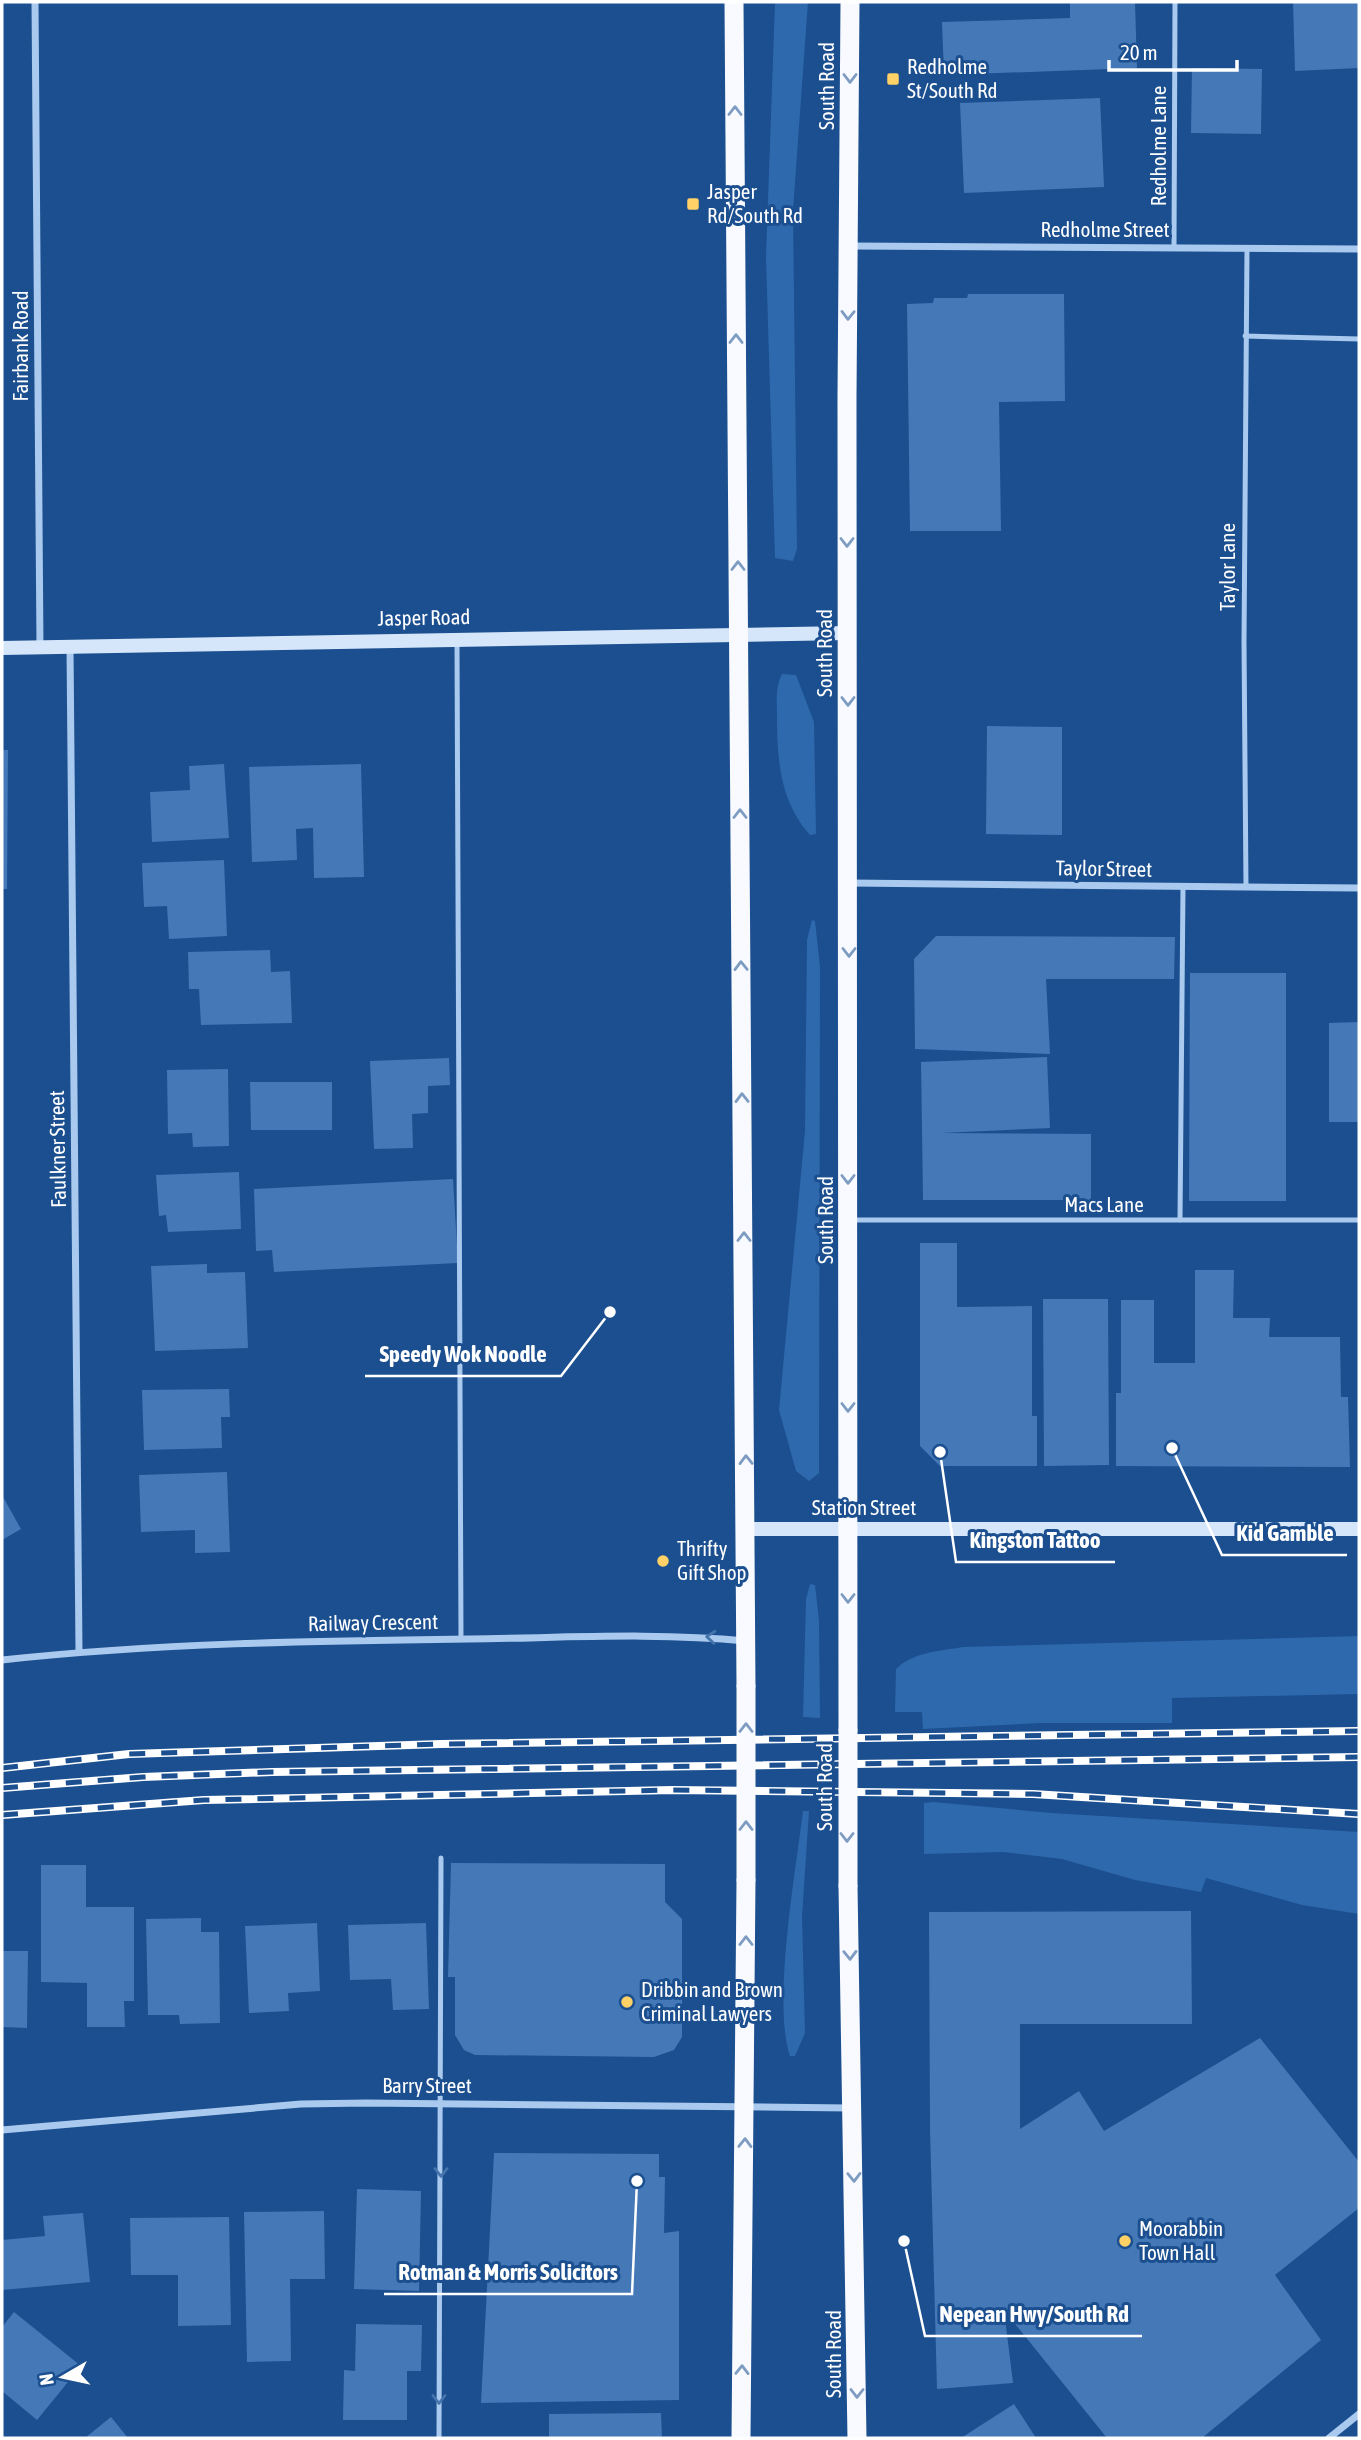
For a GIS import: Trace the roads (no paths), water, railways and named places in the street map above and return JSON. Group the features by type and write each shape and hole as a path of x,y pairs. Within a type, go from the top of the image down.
{"highway":[{"path":"734,2 746,1529 745,2107 741,2438"},
{"name":"South Road","path":"850,2 850,246 846,397 849,883 848,1886 857,2438"}],"main road":[{"name":"Jasper Road","path":"2,648 848,633"},
{"name":"Station Street","path":"746,1529 1359,1529"}],"street":[{"name":"Fairbank Road","path":"36,2 40,647"},
{"name":"Redholme Street","path":"850,246 1359,248"},
{"name":"Faulkner Street","path":"70,647 79,1651"},
{"name":"Taylor Street","path":"849,883 1359,888"},
{"name":"Railway Crescent","path":"2,1660 79,1651 280,1642 676,1635 746,1641"},
{"name":"Barry Street","path":"2,2130 302,2105 852,2108"},
{"path":"1329,2438 1359,2414"}],"lane":[{"name":"Redholme Lane","path":"1174,247 1175,2"},
{"name":"Taylor Lane","path":"1246,887 1247,248"},
{"path":"1245,336 1359,339"},
{"path":"456,638 461,1639"},
{"path":"1180,1220 1183,887"},
{"name":"Macs Lane","path":"848,1220 1359,1220"},
{"path":"439,2438 441,1857"}],"railway":[{"path":"2,1768 129,1754 441,1744 1359,1731"},
{"path":"2,1788 143,1777 272,1772 1359,1757"},
{"path":"2,1815 204,1800 673,1790 1033,1794 1359,1814"}],"place":[{"name":"Redholme St/South Rd","path":"893,79"},
{"name":"Jasper Rd/South Rd","path":"693,204"},
{"name":"Speedy Wok Noodle","path":"610,1312"},
{"name":"Kid Gamble","path":"1172,1448"},
{"name":"Kingston Tattoo","path":"940,1452"},
{"name":"Thrifty Gift Shop","path":"663,1561"},
{"name":"Dribbin and Brown Criminal Lawyers","path":"627,2002"},
{"name":"Rotman & Morris Solicitors","path":"637,2181"},
{"name":"Nepean Hwy/South Rd","path":"904,2241"},
{"name":"Moorabbin Town Hall","path":"1125,2241"}]}
